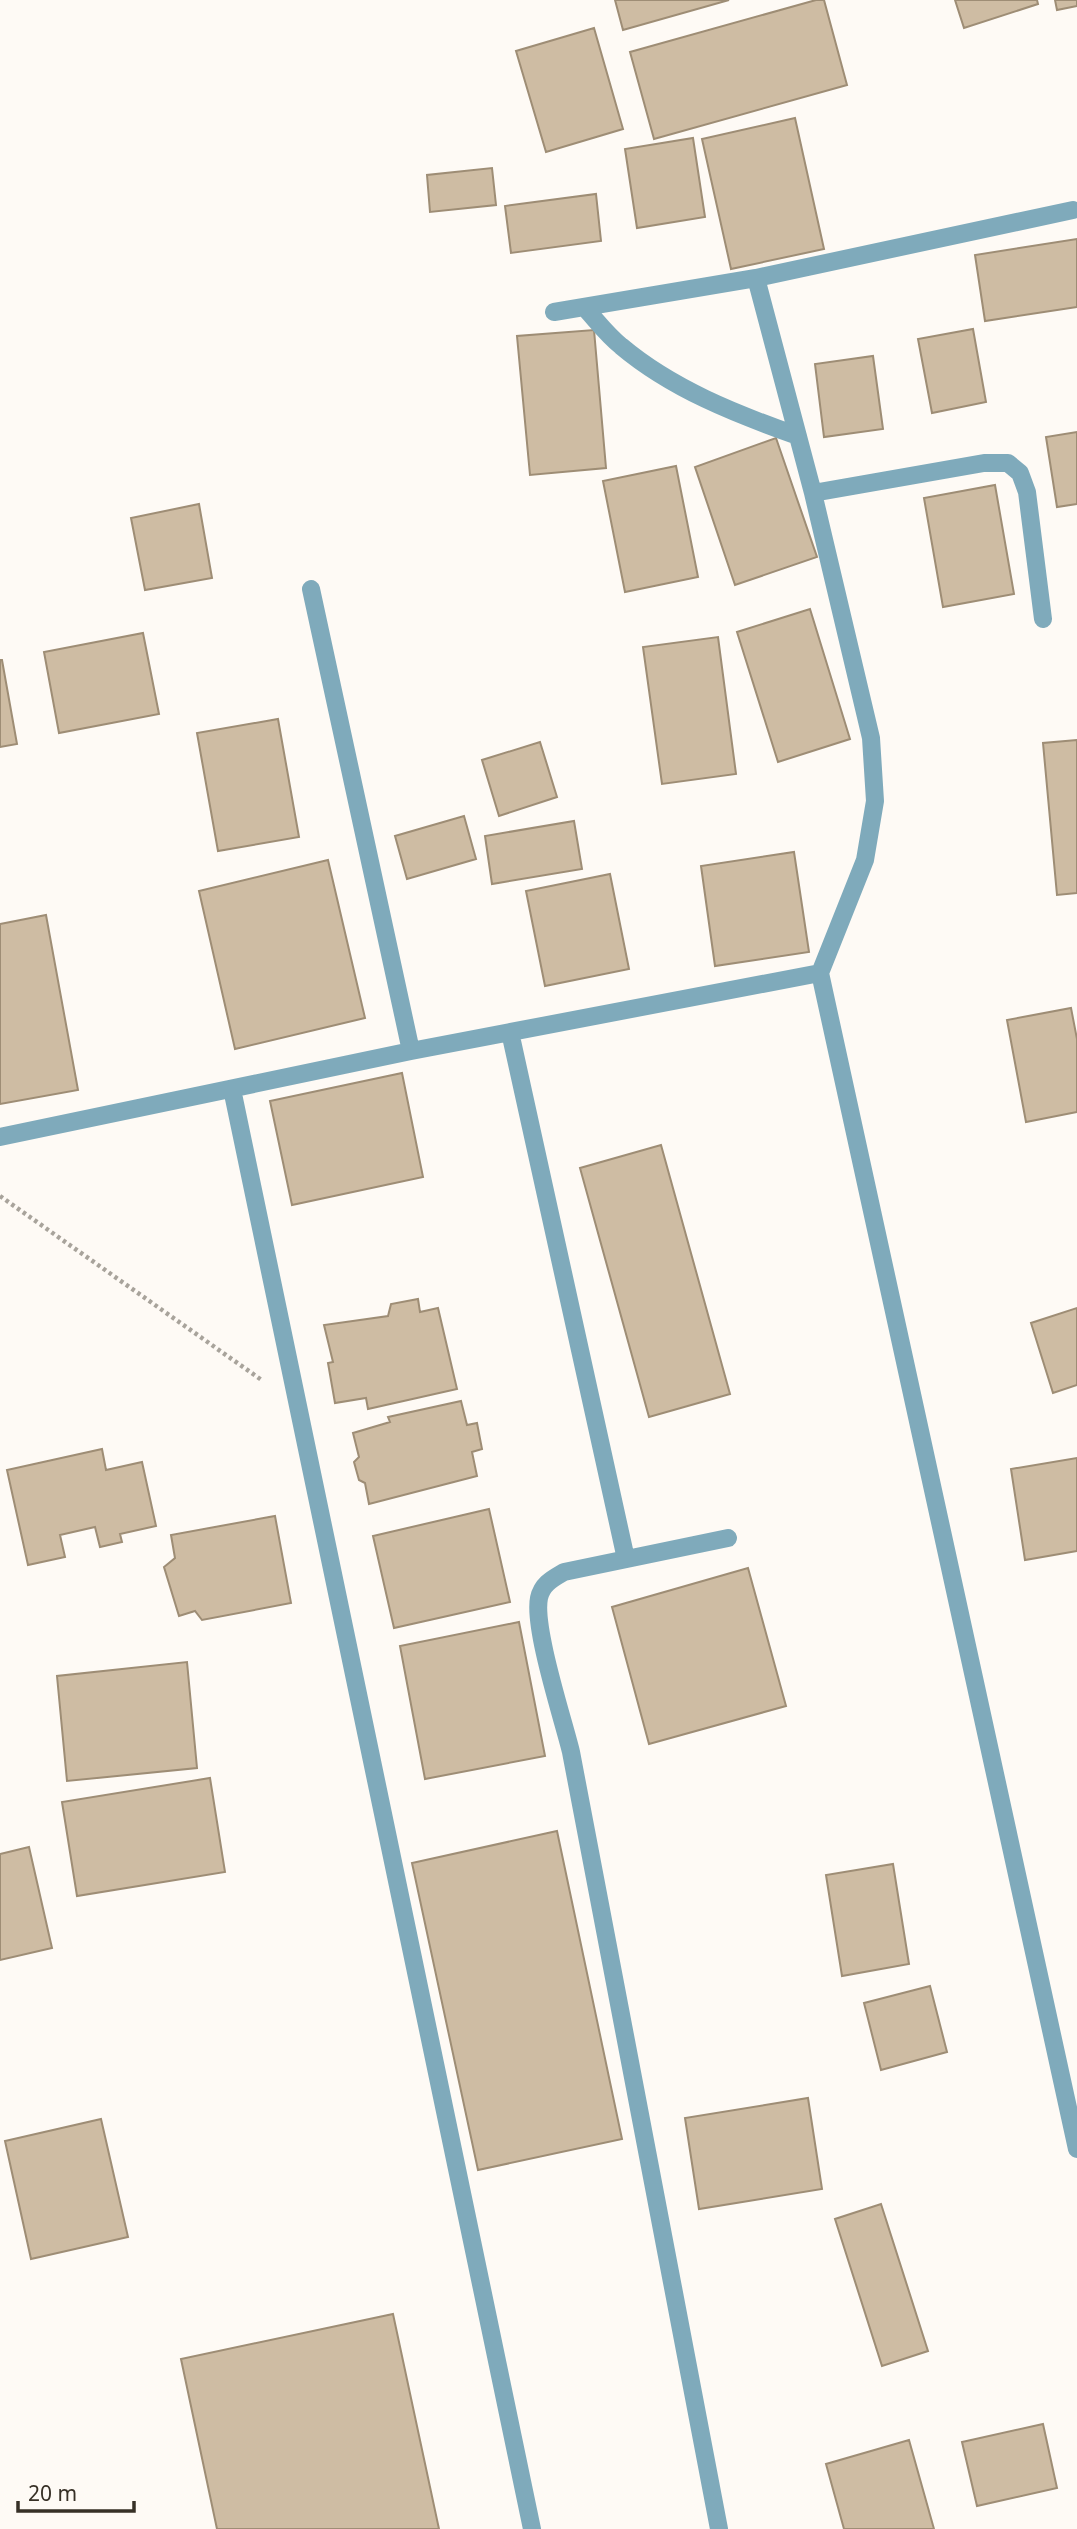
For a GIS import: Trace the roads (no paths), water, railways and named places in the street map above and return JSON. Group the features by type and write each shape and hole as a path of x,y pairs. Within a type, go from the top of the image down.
{"street":[{"path":"554,312 756,278 1073,210"},
{"path":"756,278 813,494 871,738 875,801 865,860 820,973 1077,2149"},
{"path":"584,307 619,345 652,369 750,419 798,436"},
{"path":"813,494 984,463 1008,463 1020,473 1027,492 1043,619"},
{"path":"311,589 411,1051"},
{"path":"0,1137 411,1051 820,973"},
{"path":"510,1032 626,1559"},
{"path":"232,1088 532,2529"},
{"path":"719,2529 571,1752 541,1632 539,1599 547,1581 564,1572 728,1538"}]}
